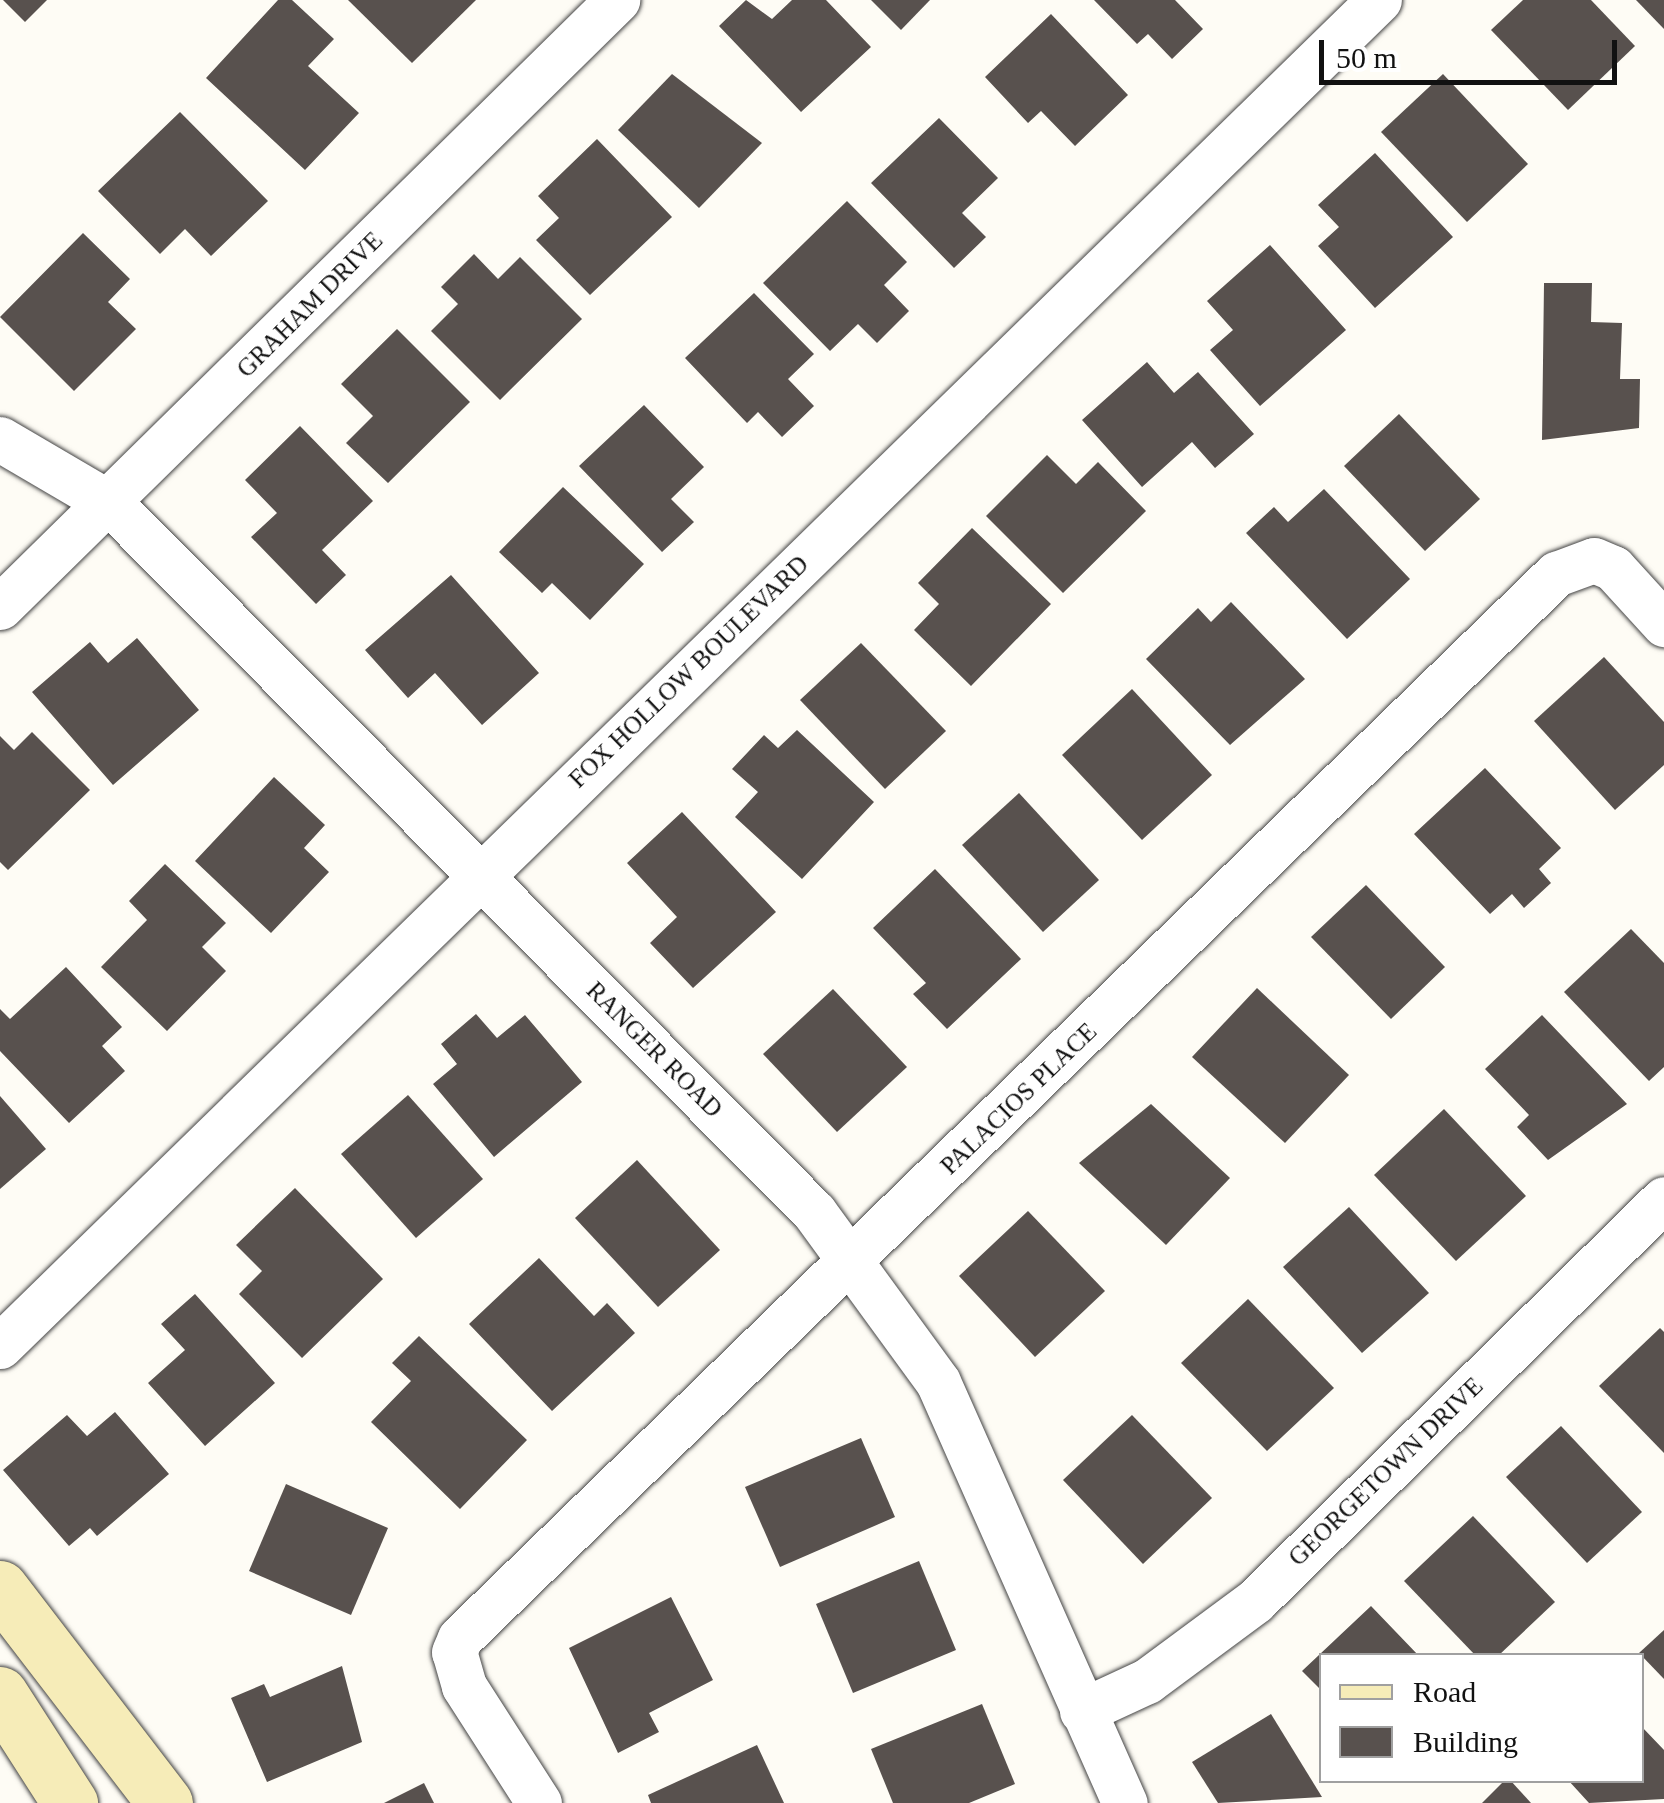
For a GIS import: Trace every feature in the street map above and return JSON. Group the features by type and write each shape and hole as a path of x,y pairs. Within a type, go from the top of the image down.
{"street":[{"name":"GRAHAM DRIVE","path":"0,607 111,504 617,0"},
{"name":"FOX HOLLOW BOULEVARD","path":"0,1346 1379,0"},
{"name":"RANGER ROAD","path":"0,438 111,504 481,875 853,1260 938,1382 1125,1803"},
{"name":"PALACIOS PLACE","path":"540,1803 464,1686 454,1652 1556,574 1594,560 1664,624"},
{"name":"GEORGETOWN DRIVE","path":"1082,1711 1147,1681 1255,1601 1664,1200"},
{"path":"0,1588 165,1803"},
{"path":"0,1694 70,1803"}],"building":[{"path":"3,0 47,0 25,22"},
{"path":"278,0 292,0 334,39 308,66 359,113 305,170 206,78"},
{"path":"348,0 476,0 412,63"},
{"path":"746,0 772,19 792,0 826,0 871,47 801,112 719,26"},
{"path":"871,0 930,0 901,30"},
{"path":"1094,0 1175,0 1203,29 1172,59 1148,34 1137,44"},
{"path":"1523,0 1591,0 1635,46 1568,110 1491,30"},
{"path":"1636,0 1664,0 1664,29"},
{"path":"1051,14 1128,95 1075,146 1041,111 1028,123 985,77"},
{"path":"672,74 762,143 699,208 618,130"},
{"path":"1443,74 1528,164 1467,222 1381,132"},
{"path":"180,112 268,201 211,256 185,229 160,254 98,191"},
{"path":"939,118 998,178 962,213 986,237 954,268 871,183"},
{"path":"597,139 672,217 590,295 536,240 559,218 538,196"},
{"path":"1375,153 1453,237 1375,308 1318,246 1339,227 1318,205"},
{"path":"847,201 907,262 884,285 909,311 877,343 858,324 830,351 763,283"},
{"path":"83,233 130,279 108,302 136,329 74,391 0,317"},
{"path":"1270,245 1346,330 1260,406 1210,350 1233,330 1207,301"},
{"path":"474,254 498,279 520,257 582,319 500,400 431,331 458,304 441,287"},
{"path":"1544,283 1592,283 1591,322 1622,323 1620,379 1640,379 1639,428 1542,440"},
{"path":"754,293 814,354 788,379 814,406 782,437 758,412 747,423 685,358"},
{"path":"397,329 470,402 388,483 346,443 373,416 341,384"},
{"path":"1147,362 1174,393 1198,372 1254,434 1215,468 1192,442 1142,487 1082,420"},
{"path":"644,405 704,467 671,499 694,522 662,552 579,466"},
{"path":"1399,414 1480,499 1425,551 1344,466"},
{"path":"300,426 373,501 322,550 346,575 316,604 251,537 277,513 245,480"},
{"path":"1047,455 1076,484 1098,462 1146,511 1063,593 986,516"},
{"path":"563,487 644,564 590,620 552,583 542,593 499,552"},
{"path":"1324,489 1410,579 1347,639 1246,533 1274,507 1288,522"},
{"path":"972,528 1051,604 971,686 914,630 939,604 918,583"},
{"path":"451,575 539,673 482,725 435,673 408,698 365,650"},
{"path":"1231,602 1305,679 1230,745 1146,659 1198,608 1211,622"},
{"path":"137,638 199,710 113,785 32,692 90,642 108,663"},
{"path":"861,643 946,731 885,789 800,700"},
{"path":"1604,657 1664,722 1664,765 1615,810 1534,721"},
{"path":"1132,689 1212,775 1142,840 1062,755"},
{"path":"797,730 874,802 802,879 735,817 758,792 732,769 764,735 778,748"},
{"path":"32,732 90,790 8,870 0,862 0,736 14,750"},
{"path":"1485,768 1561,848 1539,869 1551,883 1524,908 1512,894 1490,914 1414,834"},
{"path":"274,777 325,825 304,848 329,872 271,933 195,861"},
{"path":"1019,793 1099,880 1043,932 962,845"},
{"path":"682,812 776,912 693,988 650,943 677,917 627,863"},
{"path":"165,864 226,923 202,947 226,971 167,1031 101,967 147,920 129,901"},
{"path":"935,869 1021,959 947,1029 913,994 926,983 873,928"},
{"path":"1366,885 1445,967 1391,1019 1311,937"},
{"path":"1631,929 1664,963 1664,1067 1649,1081 1564,992"},
{"path":"66,967 122,1027 102,1046 125,1071 69,1123 0,1051 0,1009 10,1019"},
{"path":"1257,988 1349,1075 1285,1143 1192,1057"},
{"path":"833,989 907,1067 837,1132 763,1054"},
{"path":"476,1014 497,1038 525,1015 582,1082 494,1157 433,1084 457,1064 441,1044"},
{"path":"1542,1015 1627,1104 1548,1160 1517,1127 1529,1115 1485,1069"},
{"path":"408,1095 483,1179 416,1238 341,1154"},
{"path":"0,1096 46,1149 0,1189"},
{"path":"1151,1104 1230,1178 1166,1245 1079,1163"},
{"path":"1444,1109 1526,1196 1456,1261 1374,1175"},
{"path":"637,1160 720,1250 658,1307 575,1218"},
{"path":"295,1188 383,1279 302,1358 239,1294 262,1271 236,1245"},
{"path":"1349,1207 1429,1293 1362,1353 1283,1267"},
{"path":"1028,1211 1105,1291 1035,1357 959,1276"},
{"path":"539,1258 594,1316 607,1303 635,1333 552,1411 469,1324"},
{"path":"195,1294 275,1383 205,1446 148,1383 185,1350 161,1324"},
{"path":"1248,1299 1334,1388 1267,1451 1181,1363"},
{"path":"1660,1328 1664,1332 1664,1453 1599,1386"},
{"path":"419,1336 527,1440 460,1509 371,1422 411,1381 392,1363"},
{"path":"115,1412 169,1474 97,1536 90,1528 69,1546 3,1470 67,1415 87,1436"},
{"path":"1132,1415 1212,1498 1143,1564 1063,1480"},
{"path":"1561,1426 1642,1512 1587,1563 1506,1477"},
{"path":"861,1438 895,1517 780,1567 745,1487"},
{"path":"286,1484 388,1528 351,1615 249,1571"},
{"path":"1473,1516 1555,1602 1501,1653 1473,1653 1404,1581"},
{"path":"919,1561 956,1650 853,1693 816,1604"},
{"path":"671,1597 713,1680 649,1713 659,1732 618,1753 569,1648"},
{"path":"1371,1606 1416,1653 1321,1653"},
{"path":"1664,1630 1664,1679 1644,1658 1644,1653 1639,1653"},
{"path":"1319,1655 1319,1688 1302,1671"},
{"path":"342,1666 362,1742 267,1782 231,1698 264,1684 270,1697"},
{"path":"982,1704 1015,1784 969,1803 893,1803 871,1749"},
{"path":"1271,1714 1322,1797 1218,1803 1192,1762"},
{"path":"1644,1729 1664,1750 1664,1799 1589,1803 1571,1783 1644,1783"},
{"path":"757,1745 784,1803 651,1803 648,1795"},
{"path":"424,1783 434,1803 384,1803"},
{"path":"1502,1783 1513,1783 1531,1803 1482,1803"}]}
